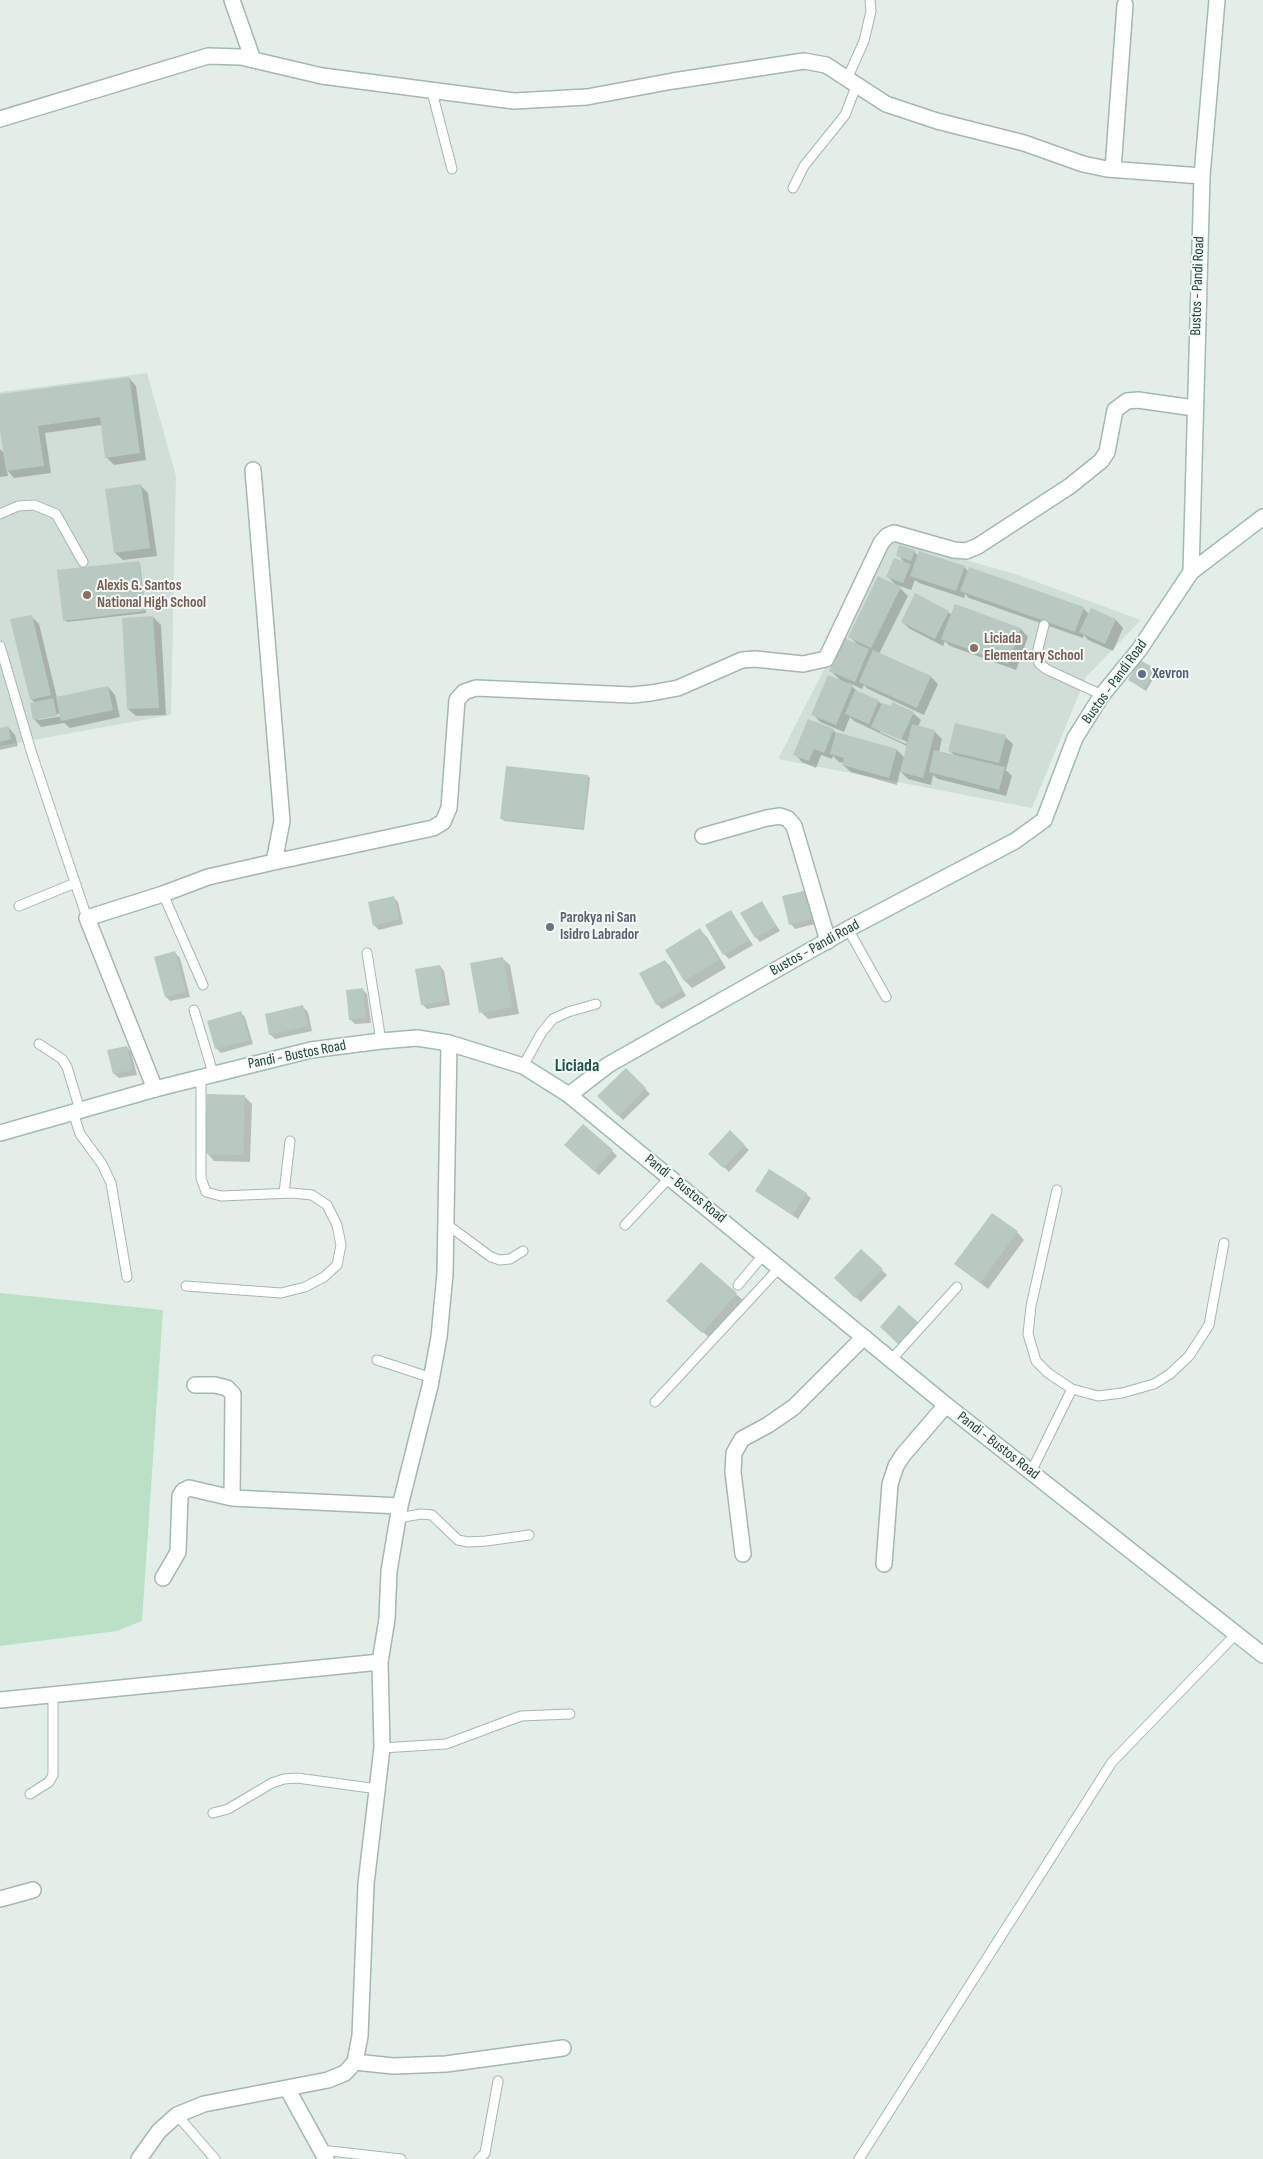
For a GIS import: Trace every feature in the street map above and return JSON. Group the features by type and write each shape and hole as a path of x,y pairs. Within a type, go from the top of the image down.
{"street":[{"path":"232,0 253,60"},
{"name":"Bustos - Pandi Road","path":"569,1095 608,1065 848,929 1015,841 1044,820 1075,738 1102,695 1139,650 1191,572 1194,408 1202,176 1217,0"},
{"path":"1113,169 1125,5"},
{"path":"0,119 208,56 222,55 253,60 322,76 432,92 514,101 579,98 673,81 804,61 826,65 886,104 937,121 1024,143 1083,164 1113,169 1202,176"},
{"path":"155,1089 87,918 164,894 208,877 433,828 443,822 449,808 457,700 464,692 476,688 632,695 651,694 678,688 742,660 755,659 803,664 826,659 881,543 887,536 894,532 954,550 966,551 978,546 1070,486 1101,461 1107,452 1115,410 1127,401 1138,400 1194,408"},
{"path":"253,470 282,821 274,862"},
{"path":"1191,572 1263,516"},
{"path":"703,836 767,818 780,816 788,819 794,826 828,941"},
{"name":"Pandi - Bustos Road","path":"0,1133 207,1075 311,1050 381,1040 417,1038 449,1043 523,1066 569,1095 946,1405 1263,1655"},
{"path":"139,2159 159,2131 177,2115 204,2104 328,2080 345,2073 355,2062 360,2036 366,1884 382,1748 380,1662 387,1619 389,1571 399,1512 432,1378 439,1338 444,1274 449,1043"},
{"path":"743,1554 733,1472 734,1453 742,1439 768,1425 794,1407 864,1336"},
{"path":"195,1385 228,1388 234,1394 232,1498"},
{"path":"884,1564 890,1484 896,1466 903,1455 946,1405"},
{"path":"163,1578 178,1552 180,1496 183,1491 190,1488 232,1498 399,1512"},
{"path":"0,1700 380,1662"},
{"path":"0,1899 33,1890"},
{"path":"355,2062 393,2066 446,2064 563,2048"},
{"path":"287,2088 323,2155"}],"lane":[{"path":"793,188 804,166 845,115 852,81 871,12 870,0"},
{"path":"432,92 452,169"},
{"path":"0,514 18,506 34,505 56,514 83,562"},
{"path":"1044,625 1038,648 1039,663 1046,669 1102,695"},
{"path":"0,646 32,754 87,918"},
{"path":"19,906 75,883"},
{"path":"164,894 203,985"},
{"path":"848,929 886,997"},
{"path":"367,953 381,1040"},
{"path":"523,1066 542,1032 553,1019 568,1012 596,1004"},
{"path":"186,1286 281,1293 305,1287 324,1277 337,1265 341,1245 337,1225 327,1205 312,1195 284,1193 221,1196 206,1192 201,1178 207,1075 194,1010"},
{"path":"39,1044 57,1055 67,1067 80,1134 102,1164 111,1183 127,1277"},
{"path":"284,1193 290,1141"},
{"path":"625,1225 670,1177"},
{"path":"1057,1190 1031,1306 1028,1334 1036,1361 1048,1374 1072,1389 1098,1396 1122,1393 1154,1384 1170,1374 1189,1356 1209,1325 1224,1243"},
{"path":"445,1223 491,1257 500,1260 510,1259 523,1251"},
{"path":"738,1285 764,1254"},
{"path":"655,1402 780,1267"},
{"path":"891,1360 957,1287"},
{"path":"377,1360 432,1378"},
{"path":"1031,1472 1072,1389"},
{"path":"399,1512 432,1515 458,1540 468,1542 528,1535"},
{"path":"858,2159 1112,1762 1236,1634"},
{"path":"30,1794 49,1782 53,1775 53,1695"},
{"path":"382,1748 446,1744 521,1716 570,1714"},
{"path":"213,1813 228,1808 272,1783 284,1779 297,1778 378,1790"},
{"path":"479,2159 485,2153 498,2081"},
{"path":"177,2115 214,2159"},
{"path":"323,2155 401,2159"}],"shaded area":[{"name":"Alexis G. Santos National High School","path":"147,373 176,476 171,715 0,746 0,392"},
{"name":"Liciada Elementary School","path":"891,539 1015,574 1141,620 1086,677 1032,808 778,759"}],"green space":[{"path":"0,1293 163,1310 142,1621 117,1631 0,1646"}],"building":[{"path":"129,377 140,453 105,458 100,417 38,426 44,466 6,471 0,430 0,394"},
{"path":"141,484 150,548 114,553 105,489"},
{"path":"899,545 915,550 911,561 896,556"},
{"path":"919,551 965,566 956,591 910,576"},
{"path":"894,558 911,564 903,583 886,577"},
{"path":"139,561 145,611 63,621 57,570"},
{"path":"969,567 1084,607 1075,632 960,591"},
{"path":"878,576 901,587 871,648 848,637"},
{"path":"915,593 949,611 935,639 901,622"},
{"path":"955,604 1021,628 1008,664 941,639"},
{"path":"1091,608 1116,619 1105,644 1079,632"},
{"path":"32,615 51,695 30,700 10,619"},
{"path":"153,616 159,708 127,709 122,618"},
{"path":"844,638 869,649 855,682 829,671"},
{"path":"873,650 931,676 917,708 859,682"},
{"name":"Xevron","path":"1140,660 1156,669 1144,689 1128,680"},
{"path":"828,675 853,685 836,725 811,715"},
{"path":"108,686 113,710 61,721 56,697"},
{"path":"855,690 879,700 869,724 845,714"},
{"path":"53,698 57,716 33,720 30,703"},
{"path":"892,702 914,712 901,740 871,727 882,703 891,706"},
{"path":"808,719 834,729 824,753 814,749 809,761 793,755"},
{"path":"955,723 1006,735 999,763 948,751"},
{"path":"912,724 935,730 923,778 900,772"},
{"path":"8,726 11,739 0,742 0,728"},
{"path":"836,732 897,749 889,778 842,765 844,758 830,754"},
{"path":"934,750 1005,767 999,790 929,772"},
{"path":"506,766 588,775 583,828 500,819"},
{"path":"808,890 815,918 789,925 782,896"},
{"path":"394,896 399,919 373,926 368,902"},
{"path":"762,901 776,926 755,938 740,913"},
{"path":"731,910 749,940 723,955 705,925"},
{"path":"700,928 719,960 684,981 665,950"},
{"path":"175,951 186,992 165,997 154,957"},
{"path":"503,957 512,1007 479,1013 470,963"},
{"path":"665,960 682,991 656,1005 639,973"},
{"path":"440,965 446,1001 421,1005 415,969"},
{"path":"363,988 366,1018 349,1020 346,990"},
{"path":"303,1005 308,1026 269,1035 265,1014"},
{"path":"241,1011 249,1040 215,1049 207,1021"},
{"path":"127,1046 132,1070 113,1074 107,1050"},
{"path":"626,1068 646,1088 618,1116 597,1096"},
{"path":"207,1094 245,1095 243,1155 205,1154"},
{"path":"583,1124 613,1150 594,1171 564,1145"},
{"path":"730,1130 745,1145 723,1168 708,1154"},
{"path":"769,1169 807,1193 792,1215 755,1191"},
{"path":"992,1213 1018,1231 980,1283 954,1264"},
{"path":"861,1249 883,1269 855,1298 834,1278"},
{"path":"701,1262 737,1293 702,1333 666,1301"},
{"path":"899,1305 919,1323 899,1345 880,1327"}],"place":[{"name":"Alexis G. Santos National High School","path":"87,595"},
{"name":"Liciada Elementary School","path":"974,648"},
{"name":"Xevron","path":"1142,674"},
{"name":"Parokya ni San Isidro Labrador","path":"550,927"}],"district":[{"name":"Liciada","path":"577,1066"}]}
